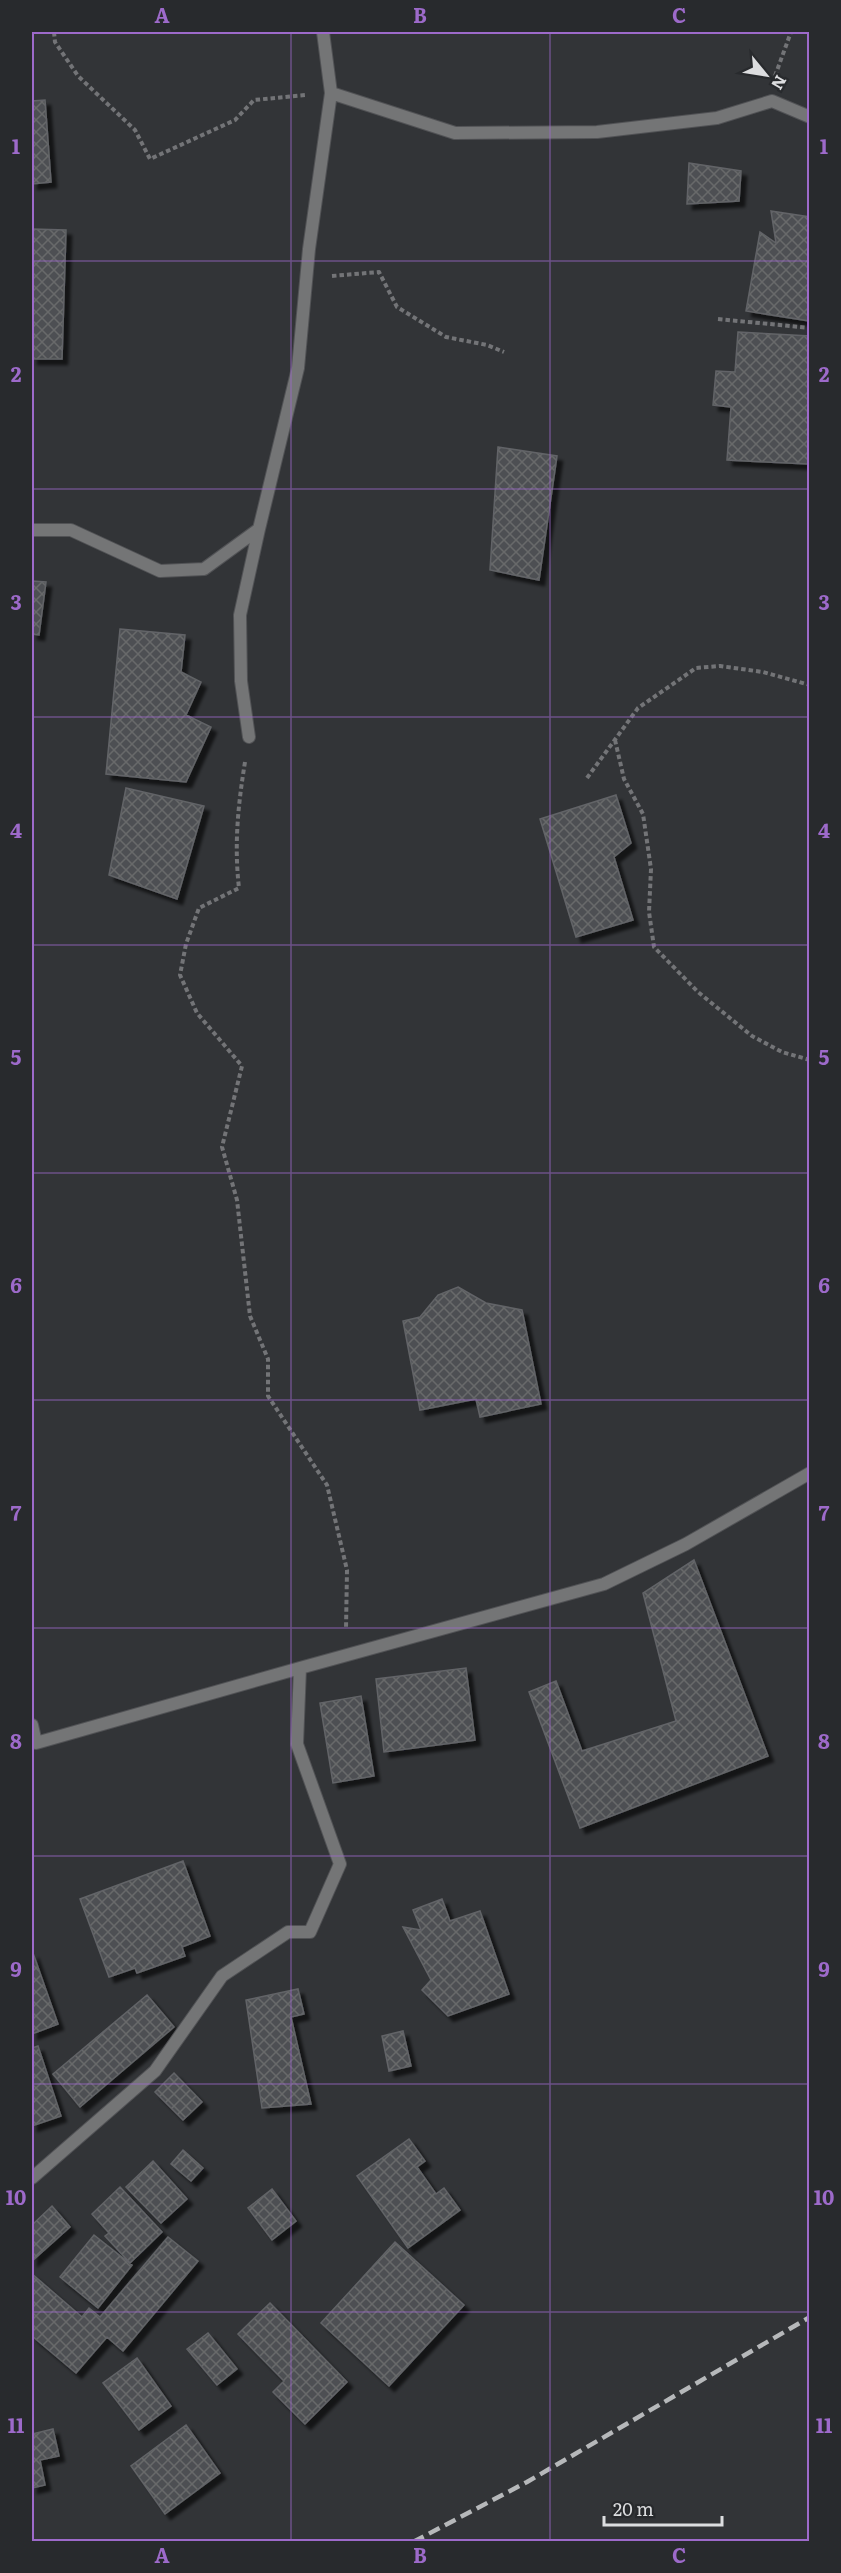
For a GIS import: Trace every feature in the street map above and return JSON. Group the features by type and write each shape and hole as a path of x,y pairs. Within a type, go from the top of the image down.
{"street":[{"path":"249,737 241,681 240,615 298,368 309,249 331,93 323,32"},
{"path":"331,93 455,133 597,132 717,118 772,101 810,117"},
{"path":"32,530 71,530 160,571 204,569 259,529"},
{"path":"32,1725 36,1743 604,1584 686,1544 810,1473"},
{"path":"32,2178 155,2071 222,1976 288,1932 310,1932 340,1864 297,1744 300,1668"}],"path":[{"path":"54,32 56,42 78,76 135,130 150,159 235,120 254,100 331,93"},
{"path":"772,101 776,70 791,32"},
{"path":"309,249 327,276 378,272 396,307 446,337 487,345 504,352"},
{"path":"718,319 810,328"},
{"path":"587,778 638,708 696,668 720,666 763,672 810,685"},
{"path":"249,737 238,804 235,856 239,888 199,908 186,944 180,975 197,1013 242,1066 222,1147 237,1200 250,1316 268,1359 268,1396 327,1485 347,1570 345,1656"},
{"path":"615,740 624,779 643,814 651,869 648,912 654,947 698,992 752,1036 782,1052 810,1060"}],"building":[{"path":"45,100 51,182 32,184 32,101"},
{"path":"689,163 741,171 739,201 687,204"},
{"path":"771,211 810,217 810,321 746,311 760,232 776,243"},
{"path":"32,229 66,230 62,359 32,359"},
{"path":"738,332 810,336 808,464 727,460 731,407 713,405 716,371 735,372"},
{"path":"498,447 557,456 539,580 490,570"},
{"path":"32,581 46,582 39,635 32,634"},
{"path":"120,629 185,635 181,672 201,682 186,715 211,727 186,782 106,774"},
{"path":"126,788 204,806 177,899 109,875"},
{"path":"616,795 631,843 614,857 633,920 576,937 540,819"},
{"path":"458,1287 486,1303 522,1310 541,1404 480,1417 476,1399 420,1410 403,1321 420,1317 438,1295"},
{"path":"694,1560 768,1756 580,1828 529,1692 556,1681 582,1751 676,1721 643,1593"},
{"path":"466,1668 475,1740 384,1752 376,1679"},
{"path":"361,1696 374,1776 333,1783 320,1703"},
{"path":"183,1861 210,1936 182,1947 185,1956 137,1973 135,1968 109,1977 80,1899"},
{"path":"442,1899 450,1921 480,1911 509,1994 448,2016 422,1990 431,1980 403,1927 421,1930 413,1910"},
{"path":"32,1954 58,2024 32,2034"},
{"path":"298,1989 304,2014 291,2017 311,2104 262,2108 246,2000"},
{"path":"147,1995 174,2027 80,2107 53,2074"},
{"path":"403,2031 411,2066 389,2071 382,2036"},
{"path":"38,2046 61,2116 32,2126 32,2048"},
{"path":"174,2073 202,2102 183,2120 155,2092"},
{"path":"409,2139 425,2161 417,2167 436,2194 444,2188 460,2210 408,2248 357,2176"},
{"path":"183,2150 203,2168 191,2181 171,2164"},
{"path":"153,2161 187,2199 161,2223 126,2187"},
{"path":"120,2187 162,2232 130,2263 105,2236 109,2233 92,2214"},
{"path":"272,2189 296,2221 272,2240 248,2208"},
{"path":"52,2206 70,2227 32,2261 32,2225"},
{"path":"94,2235 132,2265 98,2308 60,2277"},
{"path":"168,2237 198,2261 123,2351 107,2337 76,2373 32,2336 32,2274 82,2317 89,2308 100,2317"},
{"path":"395,2242 464,2305 389,2386 321,2323"},
{"path":"270,2303 347,2382 305,2424 273,2392 284,2381 238,2334"},
{"path":"208,2333 237,2369 217,2385 187,2349"},
{"path":"137,2358 171,2406 139,2430 103,2383"},
{"path":"186,2425 220,2473 165,2514 131,2466"},
{"path":"53,2429 59,2456 40,2460 45,2485 32,2488 32,2434"}],"railway":[{"path":"413,2542 527,2482 810,2317"}]}
